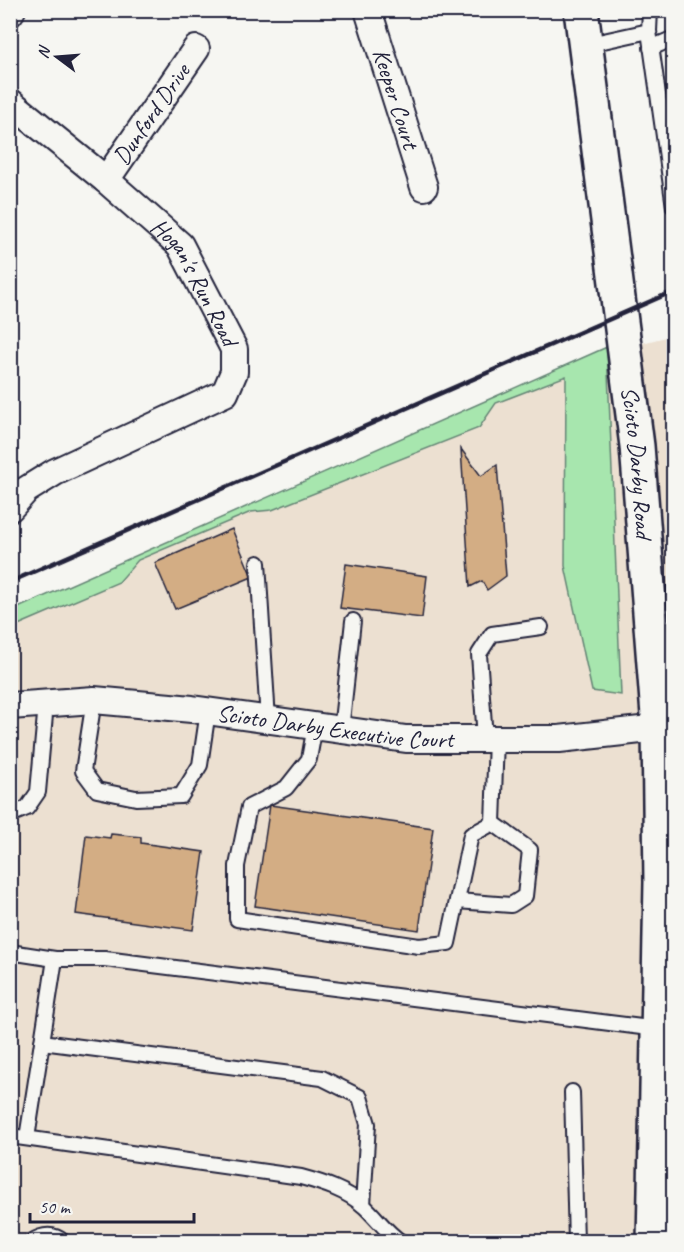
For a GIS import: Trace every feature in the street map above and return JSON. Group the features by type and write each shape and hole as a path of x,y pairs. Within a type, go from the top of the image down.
{"main road":[{"name":"Scioto Darby Road","path":"581,10 638,446 659,728 667,882 657,1029 654,1242"}],"street":[{"name":"Keeper Court","path":"368,10 424,188"},
{"name":"Dunford Drive","path":"106,180 196,49"},
{"name":"Hogan's Run Road","path":"10,102 106,180 180,245 234,349 234,372 225,393 55,472 26,490 10,508"},
{"name":"Scioto Darby Executive Court","path":"10,706 94,700 208,711 405,739 559,739 659,728"}],"lane":[{"path":"650,10 651,48 674,207"},
{"path":"585,45 649,31"},
{"path":"651,48 674,38"},
{"path":"258,562 268,720"},
{"path":"341,730 353,621"},
{"path":"493,823 490,739 478,654 492,634 541,627"},
{"path":"94,700 83,771 97,790 136,798 181,796 200,765 208,711"},
{"path":"10,815 27,808 38,792 46,704"},
{"path":"315,726 309,759 292,781 286,788 249,807 237,866 237,919 419,946 448,943 471,835 493,823"},
{"path":"458,901 511,905 525,896 530,850 493,823"},
{"path":"10,952 55,959 105,959 657,1029"},
{"path":"27,1138 55,959"},
{"path":"42,1042 322,1078 360,1097 368,1124 363,1205"},
{"path":"572,1092 576,1242"},
{"path":"10,1136 301,1177 332,1186 363,1205 401,1242"},
{"path":"31,1242 39,1236 56,1236 64,1242"}],"shaded area":[{"path":"673,335 674,1063 670,1241 11,1241 10,628 118,582 138,560 251,512 272,510 479,428 496,403 566,376 565,566 621,695 607,347 635,345"}],"green space":[{"path":"607,347 621,695 592,691 565,566 566,376 496,403 479,428 272,510 251,512 138,560 119,582 11,628 11,611"}],"building":[{"path":"461,449 481,476 497,465 506,576 487,590 482,581 470,587"},
{"path":"232,529 252,577 175,609 155,563"},
{"path":"346,564 427,576 422,618 340,608"},
{"path":"270,805 433,828 419,930 255,906"},
{"path":"111,834 141,837 141,843 204,852 193,930 76,914 86,835 110,838"}],"railway":[{"path":"10,582 674,291"}]}
